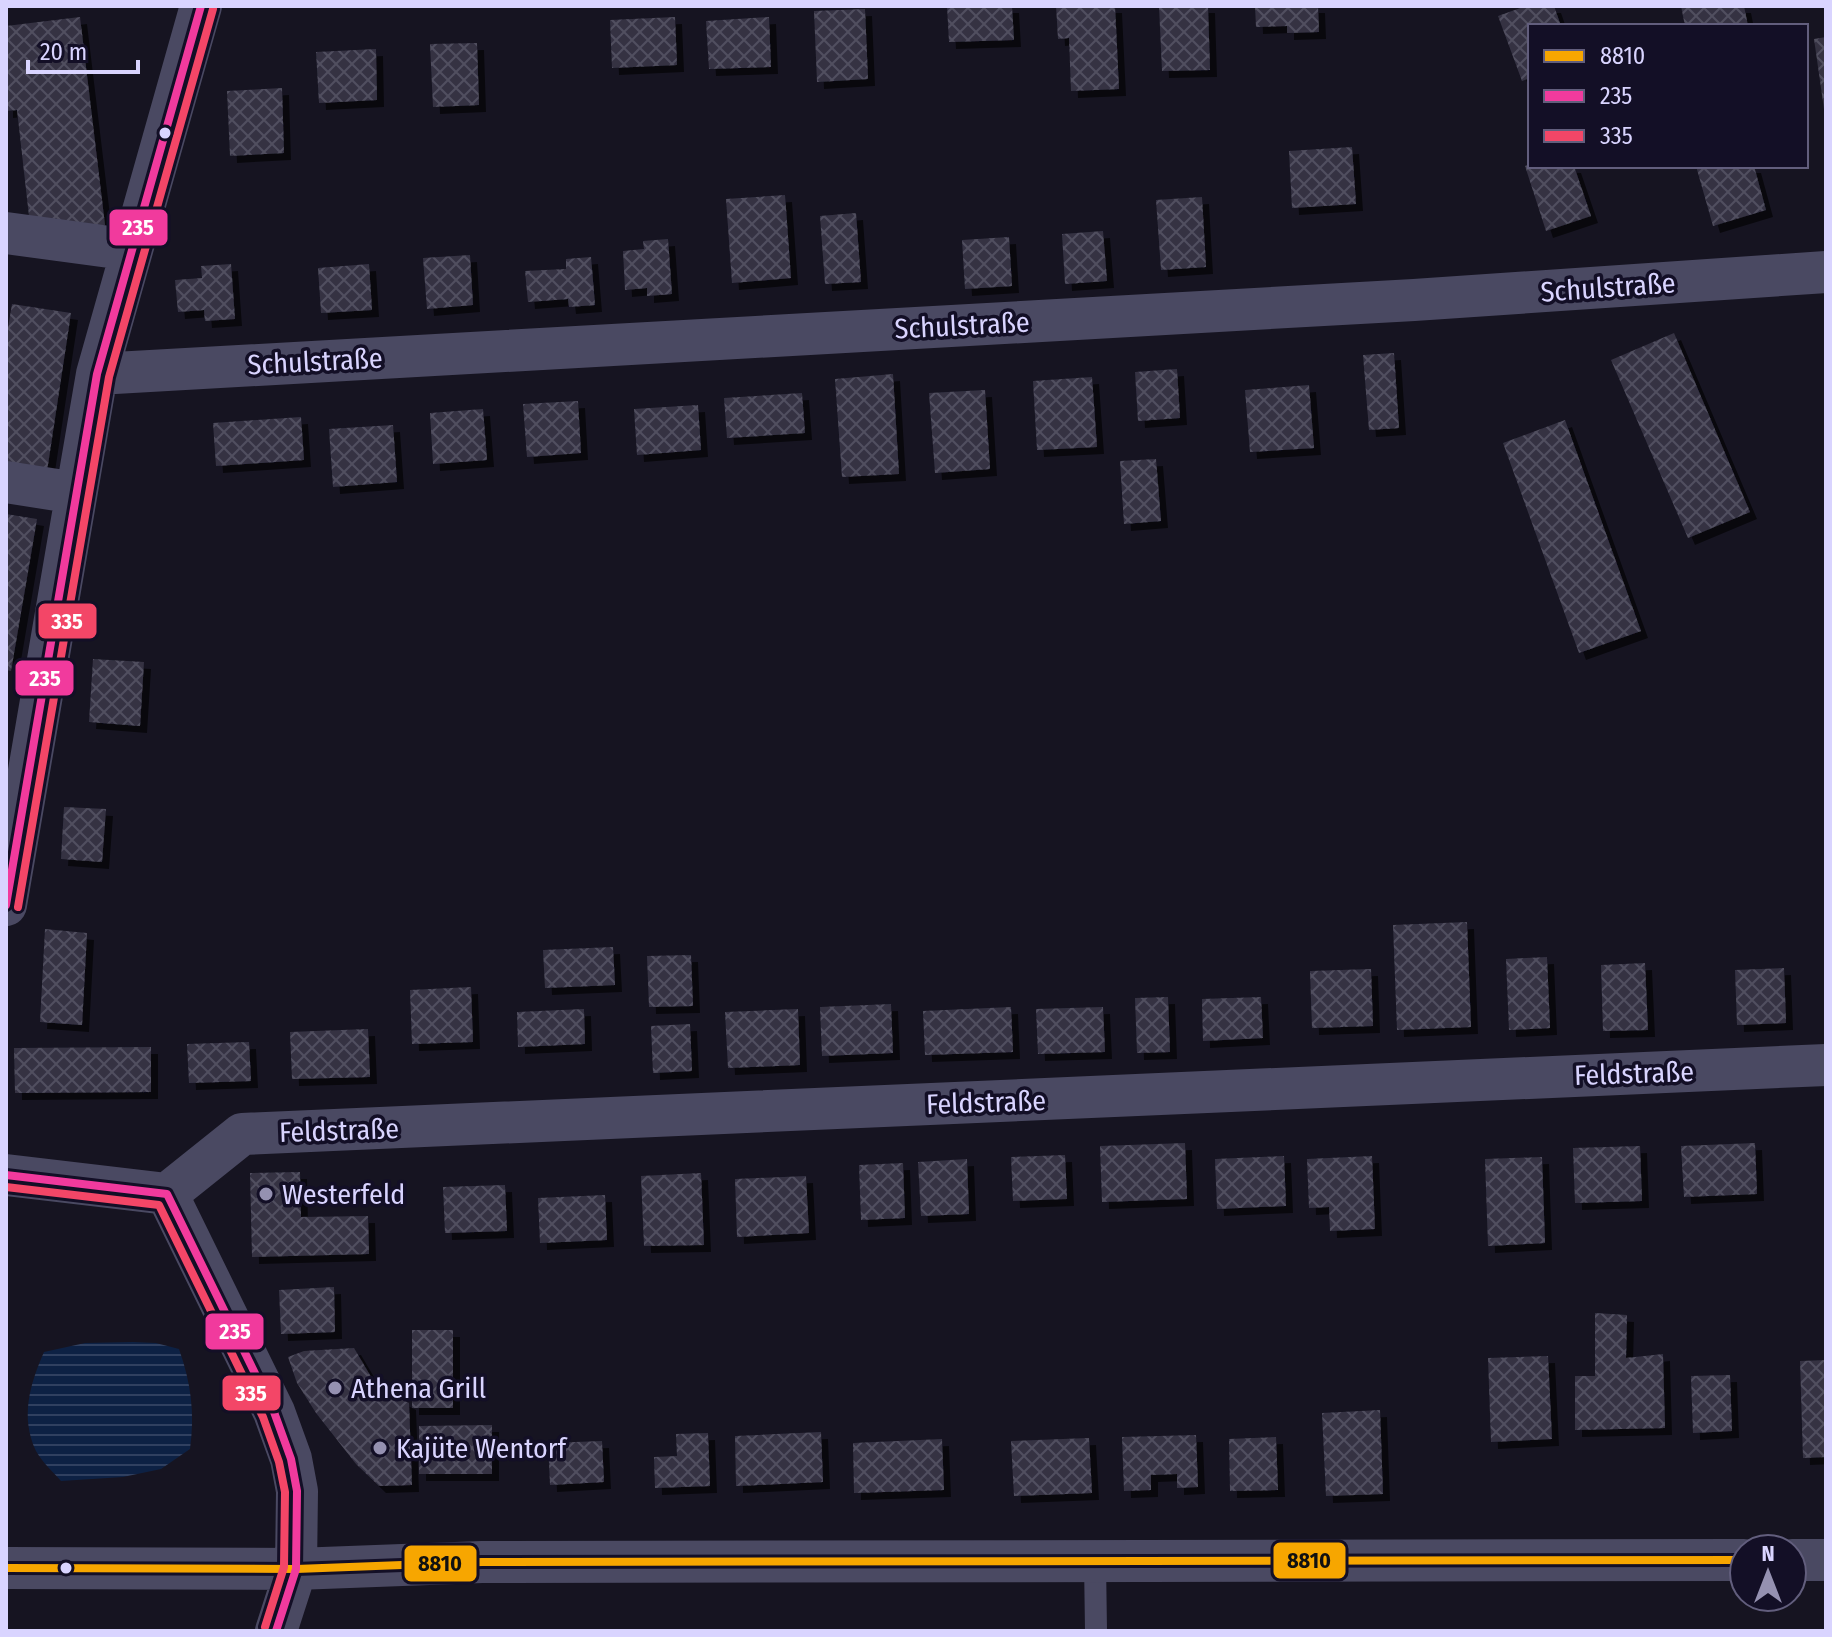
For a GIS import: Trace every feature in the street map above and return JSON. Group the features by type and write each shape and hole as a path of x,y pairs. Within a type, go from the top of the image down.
{"street":[{"path":"6,905 97,374 201,6"},
{"path":"6,233 132,250"},
{"name":"Schulstraße","path":"97,374 1414,300 1826,272"},
{"path":"6,482 76,493"},
{"name":"Feldstraße","path":"167,1194 242,1134 1826,1065"},
{"path":"6,1175 167,1194 274,1412 291,1459 297,1491 296,1569 276,1631"},
{"path":"6,1568 296,1569 482,1562 1728,1560"}],"lane":[{"path":"1095,1561 1096,1631"}],"water":[{"path":"85,1343 156,1343 179,1349 191,1398 190,1449 161,1469 123,1477 61,1481 36,1451 29,1426 31,1388 44,1352"}],"building":[{"path":"947,6 1012,6 1014,40 949,42"},
{"path":"1056,6 1115,6 1119,89 1071,91 1069,38 1058,39"},
{"path":"1159,6 1208,6 1210,70 1162,71"},
{"path":"1255,6 1318,6 1319,32 1287,33 1287,26 1256,27"},
{"path":"1526,6 1554,6 1560,24 1528,24 1528,79 1522,81 1498,16"},
{"path":"1681,6 1744,6 1748,24 1685,24"},
{"path":"865,9 868,79 817,82 814,11"},
{"path":"80,17 105,225 31,234 17,110 6,111 6,26"},
{"path":"675,17 677,65 612,68 610,20"},
{"path":"769,17 771,67 709,69 706,21"},
{"path":"1826,37 1826,109 1824,109 1814,39"},
{"path":"477,43 479,105 433,107 430,44"},
{"path":"376,49 377,100 319,103 316,52"},
{"path":"282,88 284,153 230,156 227,91"},
{"path":"1352,147 1356,204 1292,208 1289,151"},
{"path":"1525,166 1575,168 1591,216 1546,231"},
{"path":"1697,168 1755,168 1766,210 1713,226"},
{"path":"785,195 791,278 732,283 726,199"},
{"path":"1202,197 1206,267 1161,270 1156,200"},
{"path":"856,213 861,282 825,284 820,216"},
{"path":"1103,231 1107,281 1065,284 1062,234"},
{"path":"1009,237 1012,286 965,289 962,240"},
{"path":"668,239 672,294 647,296 647,288 625,290 623,251 644,249 643,241"},
{"path":"470,255 473,305 427,309 423,258"},
{"path":"591,257 595,305 569,307 568,299 528,302 525,271 566,269 566,259"},
{"path":"231,264 235,319 205,321 204,310 178,312 175,280 202,278 201,266"},
{"path":"369,264 372,310 321,313 318,268"},
{"path":"12,304 71,313 47,471 6,464 6,340"},
{"path":"1674,333 1750,512 1688,538 1611,360"},
{"path":"1394,353 1399,428 1369,430 1363,355"},
{"path":"1177,369 1180,418 1138,421 1135,372"},
{"path":"893,374 899,474 842,477 835,379"},
{"path":"1092,377 1097,447 1037,450 1033,381"},
{"path":"1309,385 1314,448 1250,452 1245,390"},
{"path":"985,390 990,469 935,473 929,393"},
{"path":"802,393 805,433 727,438 724,398"},
{"path":"578,401 581,453 527,457 523,404"},
{"path":"698,405 701,450 637,455 634,409"},
{"path":"483,409 487,460 433,464 430,413"},
{"path":"301,417 304,460 216,466 213,423"},
{"path":"1565,420 1641,631 1579,653 1503,443"},
{"path":"393,425 397,482 333,487 329,429"},
{"path":"1156,459 1161,521 1124,524 1120,461"},
{"path":"6,514 37,519 11,671 6,670"},
{"path":"93,659 144,662 140,726 89,722"},
{"path":"64,807 106,809 102,862 61,859"},
{"path":"1467,922 1471,1027 1397,1030 1393,925"},
{"path":"45,929 87,933 82,1025 40,1022"},
{"path":"613,947 615,985 545,988 543,950"},
{"path":"691,955 693,1006 649,1007 647,956"},
{"path":"1547,957 1550,1028 1509,1030 1506,959"},
{"path":"1645,963 1648,1030 1603,1031 1601,965"},
{"path":"1784,968 1786,1023 1737,1025 1735,970"},
{"path":"1371,969 1373,1026 1312,1028 1310,971"},
{"path":"471,987 473,1042 412,1044 410,990"},
{"path":"1168,997 1170,1052 1137,1053 1135,998"},
{"path":"1261,997 1263,1038 1203,1041 1202,999"},
{"path":"891,1004 893,1053 822,1056 820,1007"},
{"path":"1011,1007 1013,1052 925,1055 923,1011"},
{"path":"1103,1007 1105,1052 1038,1054 1036,1009"},
{"path":"584,1009 585,1044 518,1047 517,1012"},
{"path":"798,1009 800,1065 728,1068 725,1012"},
{"path":"690,1024 692,1071 653,1073 651,1026"},
{"path":"368,1029 370,1077 292,1079 290,1032"},
{"path":"249,1042 251,1081 189,1083 187,1044"},
{"path":"151,1047 151,1092 15,1093 14,1048"},
{"path":"1185,1143 1187,1199 1102,1202 1100,1146"},
{"path":"1755,1143 1757,1194 1684,1197 1681,1146"},
{"path":"1640,1146 1642,1201 1575,1203 1573,1148"},
{"path":"1065,1155 1067,1199 1013,1201 1011,1157"},
{"path":"1284,1156 1286,1206 1217,1209 1215,1159"},
{"path":"1372,1156 1375,1229 1330,1231 1329,1207 1309,1208 1307,1159"},
{"path":"1542,1157 1545,1243 1488,1246 1485,1159"},
{"path":"967,1159 969,1214 921,1216 918,1162"},
{"path":"903,1163 905,1218 861,1220 859,1165"},
{"path":"300,1172 301,1217 368,1216 369,1254 252,1257 250,1173"},
{"path":"701,1173 704,1245 644,1246 641,1176"},
{"path":"806,1176 809,1233 737,1237 735,1179"},
{"path":"505,1185 507,1231 445,1233 443,1187"},
{"path":"605,1195 607,1240 540,1243 538,1198"},
{"path":"334,1287 335,1332 281,1334 279,1290"},
{"path":"1595,1313 1627,1315 1626,1358 1663,1354 1665,1428 1575,1430 1575,1376 1595,1376"},
{"path":"412,1330 453,1330 453,1408 412,1408"},
{"path":"354,1348 377,1387 409,1403 412,1485 379,1486 356,1464 316,1413 297,1383 288,1357 304,1351"},
{"path":"1548,1356 1552,1439 1491,1442 1488,1358"},
{"path":"1826,1360 1826,1457 1803,1458 1800,1361"},
{"path":"1730,1375 1732,1431 1693,1433 1691,1376"},
{"path":"1380,1410 1383,1494 1326,1496 1322,1413"},
{"path":"492,1425 492,1474 419,1474 419,1426"},
{"path":"821,1432 823,1482 736,1486 735,1436"},
{"path":"708,1433 710,1486 655,1488 654,1457 677,1456 676,1434"},
{"path":"1196,1435 1198,1487 1177,1488 1177,1474 1151,1475 1151,1490 1124,1491 1122,1437"},
{"path":"1276,1437 1278,1490 1230,1491 1229,1439"},
{"path":"1089,1438 1092,1493 1014,1496 1011,1441"},
{"path":"942,1439 944,1490 854,1493 853,1443"},
{"path":"602,1441 604,1482 550,1485 548,1443"}],"transit line":[{"name":"235","path":"6,905 97,374 201,6"},
{"name":"335","path":"18,907 109,377 213,9"},
{"name":"235","path":"6,1175 167,1194 274,1412 291,1459 297,1491 296,1569 276,1631"},
{"name":"335","path":"6,1187 159,1205 263,1417 279,1462 285,1492 284,1567 265,1627"},
{"name":"8810","path":"6,1568 296,1569 482,1562 1728,1560"}],"place":[{"name":"Westerfeld","path":"266,1194"},
{"name":"Athena Grill","path":"335,1388"},
{"name":"Kajüte Wentorf","path":"380,1448"}]}
